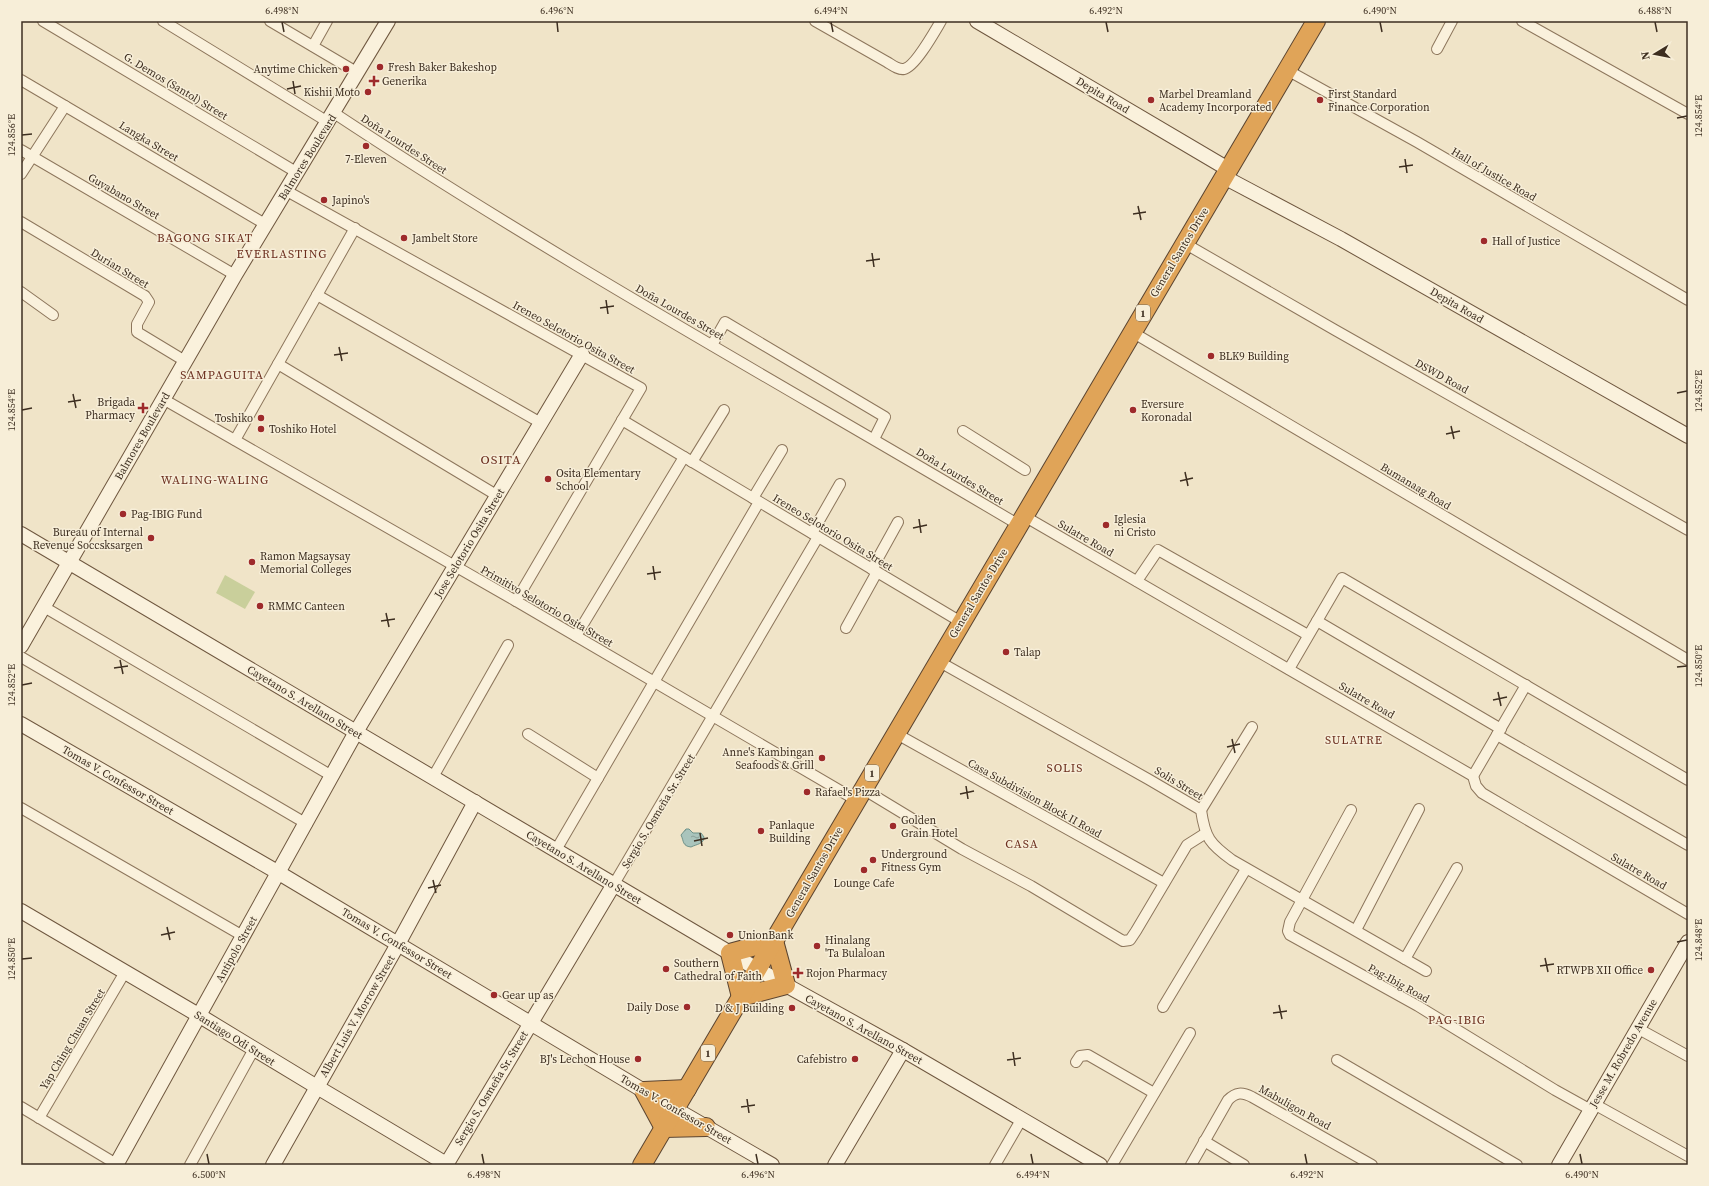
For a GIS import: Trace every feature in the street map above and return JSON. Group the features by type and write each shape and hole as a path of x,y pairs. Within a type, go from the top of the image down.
{"highway":[{"name":"General Santos Drive","path":"642,1165 960,622 1316,21"},
{"path":"774,941 786,985 741,997 730,953 774,941"},
{"path":"687,1089 644,1091 664,1128 706,1127"}],"street":[{"name":"G. Demos (Santol) Street","path":"43,21 296,172"},
{"name":"Doña Lourdes Street","path":"162,21 415,166 512,227 874,439 1021,520"},
{"path":"270,21 358,73"},
{"path":"312,46 327,21"},
{"name":"Balmores Boulevard","path":"21,646 235,275 388,21"},
{"path":"815,21 897,68 903,69 908,68 914,61 942,21"},
{"name":"Depita Road","path":"977,21 1226,173 1688,436"},
{"path":"1437,49 1452,21"},
{"path":"1522,21 1688,114"},
{"name":"Hall of Justice Road","path":"1287,70 1417,142 1688,300"},
{"name":"Langka Street","path":"21,80 265,224"},
{"path":"21,174 65,106"},
{"name":"Guyabano Street","path":"21,150 235,275"},
{"name":"Ireneo Selotorio Osita Street","path":"285,190 641,388 622,420 960,622"},
{"name":"Durian Street","path":"21,222 145,296 149,302 136,327 137,332 185,361"},
{"path":"236,440 355,228"},
{"name":"DSWD Road","path":"1184,243 1688,530"},
{"path":"21,292 53,314"},
{"path":"317,295 542,423"},
{"path":"712,344 725,322 885,417 874,439"},
{"name":"Bumanaag Road","path":"1132,332 1688,660"},
{"name":"Jose Selotorio Osita Street","path":"356,732 582,354"},
{"path":"278,364 498,496"},
{"name":"Primitivo Selotorio Osita Street","path":"163,399 516,601 713,716 860,795 885,802 962,849 1043,894 1120,940 1130,940 1164,883"},
{"path":"576,636 688,460 724,410"},
{"path":"516,601 622,420"},
{"path":"963,431 1025,470"},
{"path":"556,850 654,682 756,500 782,450"},
{"name":"Sergio S. Osmeña Sr. Street","path":"447,1165 713,716 815,535 840,484"},
{"name":"Sulatre Road","path":"1021,520 1137,581 1473,776 1476,786 1482,793 1688,914"},
{"path":"846,628 898,522"},
{"name":"Cayetano S. Arellano Street","path":"21,534 757,970 903,1050 1100,1165"},
{"path":"1137,581 1158,550 1308,635"},
{"path":"1289,669 1342,578 1688,780"},
{"path":"44,607 332,776"},
{"path":"1317,621 1688,845"},
{"path":"433,778 508,645"},
{"path":"21,657 307,824"},
{"name":"Solis Street","path":"938,661 1201,810 1206,832 1215,847 1246,869 1426,971"},
{"path":"1473,776 1526,685"},
{"name":"Tomas V. Confessor Street","path":"21,724 279,873 674,1109 772,1165"},
{"path":"1201,810 1252,727"},
{"name":"Antipolo Street","path":"117,1165 243,936 307,824 356,732"},
{"name":"Casa Subdivision Block II Road","path":"895,733 1164,883"},
{"path":"528,734 598,778"},
{"name":"Albert Luis V. Morrow Street","path":"273,1165 398,944 475,802"},
{"path":"21,808 243,936"},
{"path":"1356,930 1418,809"},
{"name":"Pag-Ibig Road","path":"1351,810 1289,926 1288,931 1292,938 1418,1006 1555,1090 1593,1107 1688,1156"},
{"path":"1164,883 1188,843 1206,832"},
{"path":"1405,959 1457,868"},
{"path":"1163,1007 1246,869"},
{"name":"Santiago Odi Street","path":"21,911 200,1016 317,1088 447,1165"},
{"name":"Jesse M. Robredo Avenue","path":"1559,1165 1688,942"},
{"name":"Yap Ching Chuan Street","path":"38,1118 126,972"},
{"path":"1637,1028 1688,1056"},
{"path":"1112,1165 1190,1033"},
{"path":"190,1165 254,1049"},
{"path":"835,1165 903,1050"},
{"path":"1076,1062 1080,1056 1088,1055 1154,1093"},
{"path":"1337,1060 1517,1165"},
{"name":"Mabuligon Road","path":"1191,1165 1228,1100 1232,1096 1241,1093 1252,1097 1372,1165"},
{"path":"21,1107 117,1165"},
{"path":"995,1165 1021,1120"},
{"path":"1204,1141 1244,1165"}],"green space":[{"path":"225,575 255,592 245,609 216,593"}],"water":[{"path":"686,829 689,829 693,833 701,833 704,837 703,841 700,844 691,847 686,846 681,835"}],"place":[{"name":"Fresh Baker Bakeshop","path":"380,67"},
{"name":"Anytime Chicken","path":"346,69"},
{"name":"Generika","path":"374,81"},
{"name":"Kishii Moto","path":"368,92"},
{"name":"Marbel Dreamland Academy Incorporated","path":"1151,100"},
{"name":"First Standard Finance Corporation","path":"1320,100"},
{"name":"7-Eleven","path":"366,146"},
{"name":"Japino's","path":"324,200"},
{"name":"Jambelt Store","path":"404,238"},
{"name":"Hall of Justice","path":"1484,241"},
{"name":"BLK9 Building","path":"1211,356"},
{"name":"Brigada Pharmacy","path":"143,408"},
{"name":"Eversure Koronadal","path":"1133,410"},
{"name":"Toshiko","path":"261,418"},
{"name":"Toshiko Hotel","path":"261,429"},
{"name":"Osita Elementary School","path":"548,479"},
{"name":"Pag-IBIG Fund","path":"123,514"},
{"name":"Iglesia ni Cristo","path":"1106,525"},
{"name":"Bureau of Internal Revenue Soccsksargen","path":"151,538"},
{"name":"Ramon Magsaysay Memorial Colleges","path":"252,562"},
{"name":"RMMC Canteen","path":"260,606"},
{"name":"Talap","path":"1006,652"},
{"name":"Anne's Kambingan Seafoods & Grill","path":"822,758"},
{"name":"Rafael's Pizza","path":"807,792"},
{"name":"Golden Grain Hotel","path":"893,826"},
{"name":"Panlaque Building","path":"761,831"},
{"name":"Underground Fitness Gym","path":"873,860"},
{"name":"Lounge Cafe","path":"864,870"},
{"name":"UnionBank","path":"730,935"},
{"name":"Hinalang 'Ta Bulaloan","path":"817,946"},
{"name":"Southern Cathedral of Faith","path":"666,969"},
{"name":"RTWPB XII Office","path":"1651,970"},
{"name":"Rojon Pharmacy","path":"798,973"},
{"name":"Gear up as","path":"494,995"},
{"name":"Daily Dose","path":"687,1007"},
{"name":"D & J Building","path":"792,1008"},
{"name":"BJ's Lechon House","path":"638,1059"},
{"name":"Cafebistro","path":"855,1059"}],"district":[{"name":"BAGONG SIKAT","path":"205,238"},
{"name":"EVERLASTING","path":"282,254"},
{"name":"SAMPAGUITA","path":"222,375"},
{"name":"OSITA","path":"501,459"},
{"name":"WALING-WALING","path":"215,480"},
{"name":"SULATRE","path":"1354,740"},
{"name":"SOLIS","path":"1065,768"},
{"name":"CASA","path":"1022,844"},
{"name":"PAG-IBIG","path":"1457,1020"}]}
